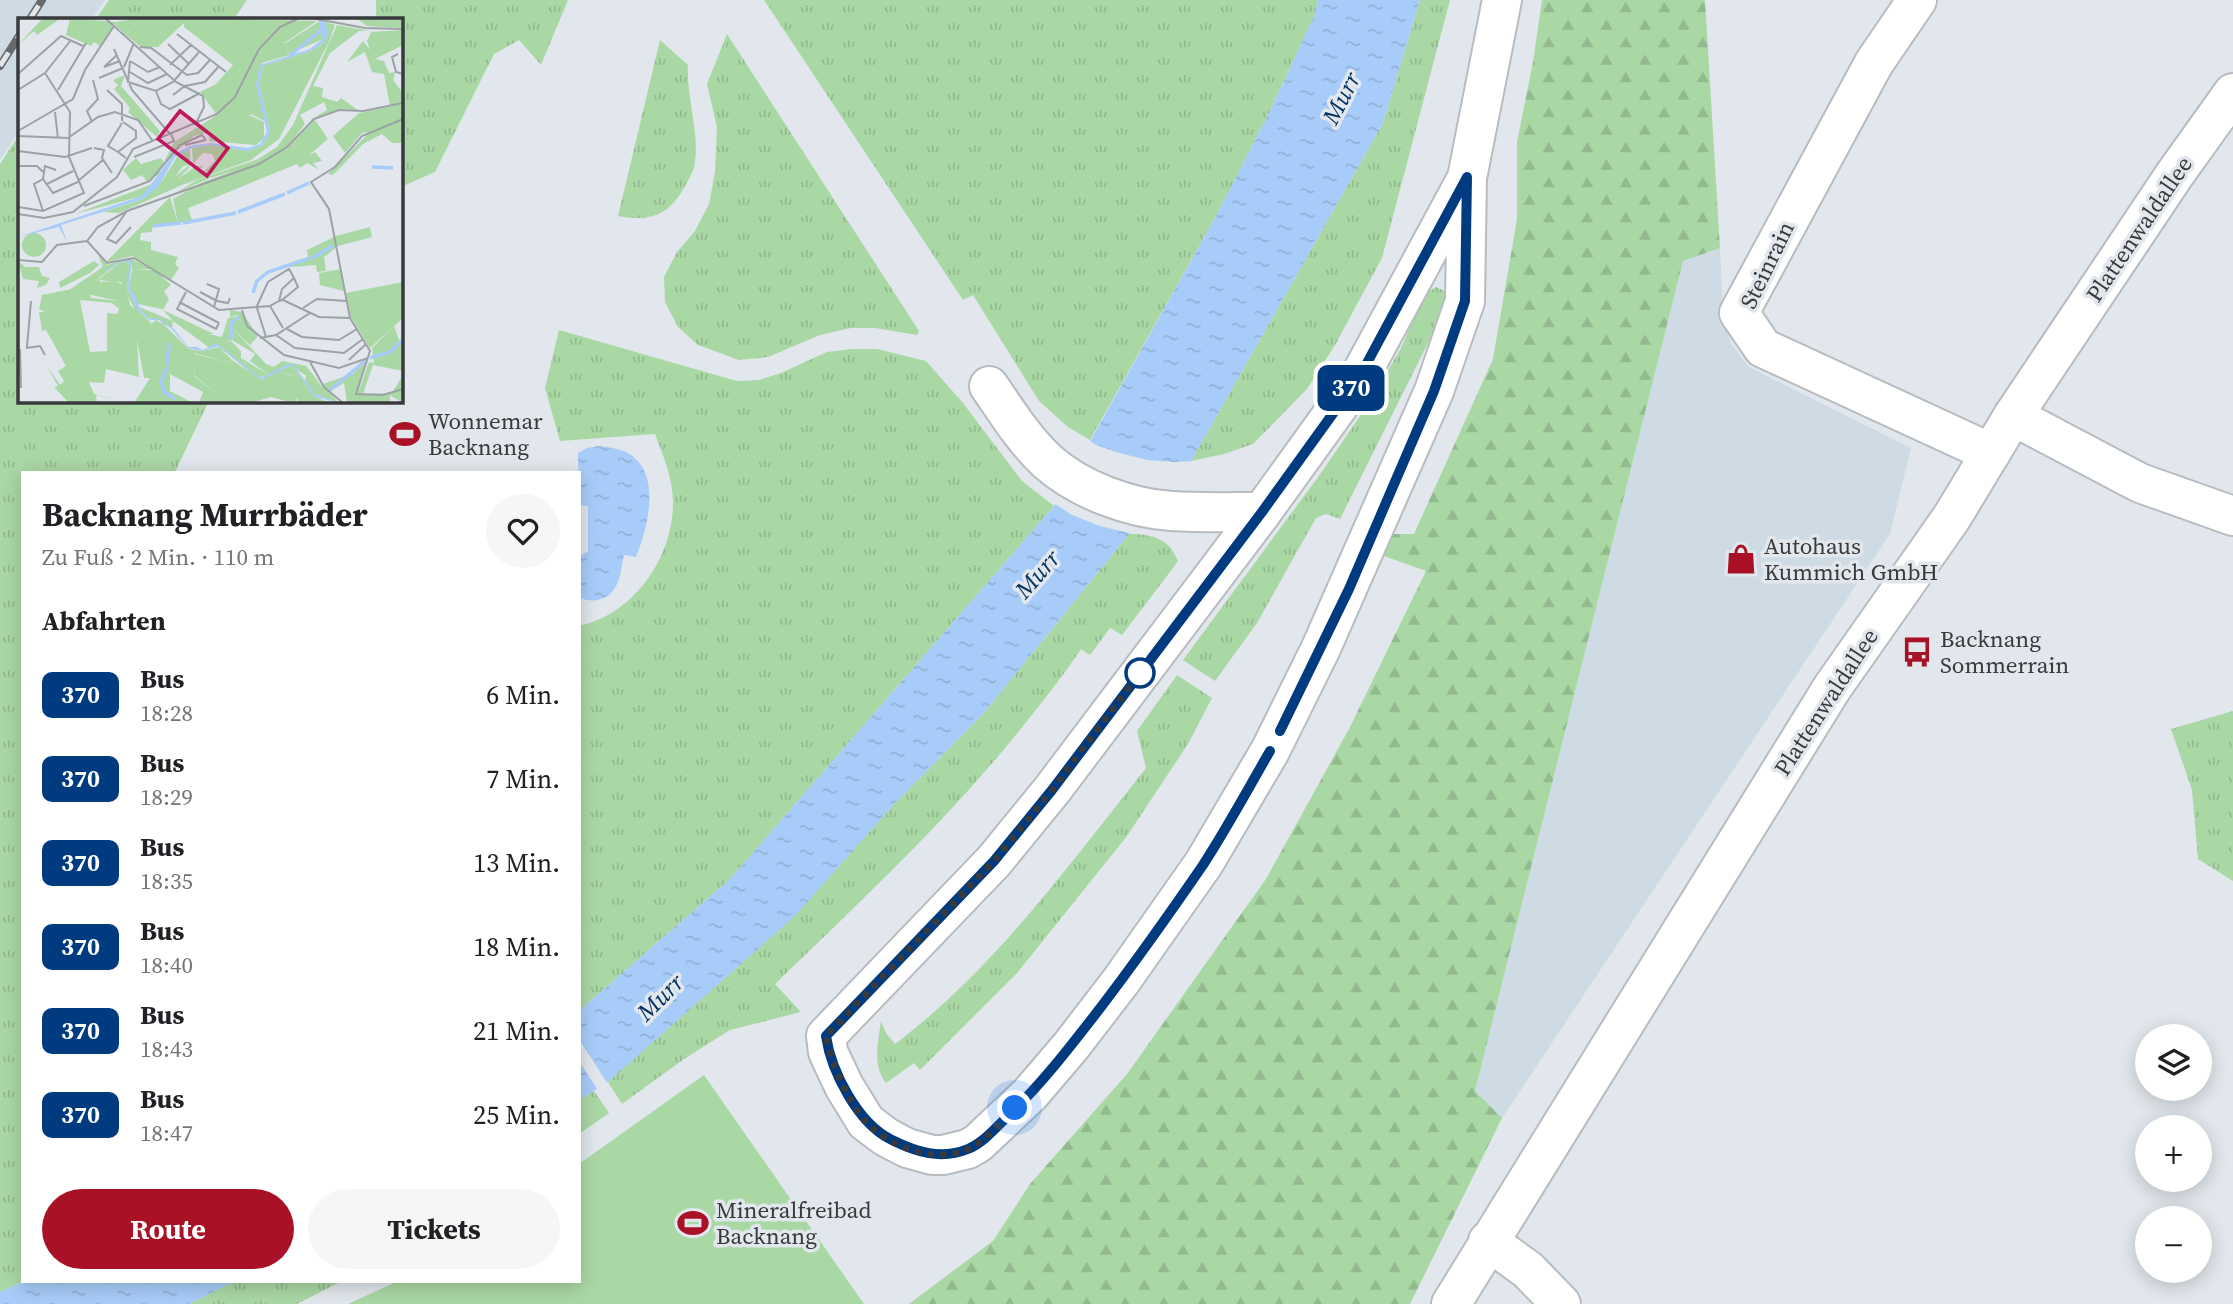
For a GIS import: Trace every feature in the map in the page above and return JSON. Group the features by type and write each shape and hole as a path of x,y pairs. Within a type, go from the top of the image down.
{"street":[{"path":"1467,177 1360,376 1262,512 1052,790 994,861 826,1036 828,1052 844,1086 866,1122 886,1137 907,1148 932,1155 968,1149 978,1143 1030,1094 1121,981 1204,863 1270,751 1321,648 1434,391 1465,301 1467,177 1502,0"},
{"name":"Steinrain","path":"1917,0 1874,63 1739,313 1763,348 1991,453"},
{"name":"Plattenwaldallee","path":"1451,1304 1832,688 1952,517 2013,416 2233,93"},
{"path":"989,386 1017,427 1048,462 1096,491 1129,503 1170,511 1262,512"},
{"path":"2013,416 2140,483 2233,516"},
{"path":"1488,1241 1528,1270 1561,1304"}],"shaded area":[{"path":"0,0 105,0 93,18 18,18 18,133 0,160"},
{"path":"1720,248 1723,317 1731,344 1749,367 1911,448 1890,534 1502,1118 1475,1091 1683,261"}],"green space":[{"path":"109,0 247,0 235,18 97,18"},
{"path":"376,0 568,0 541,65 519,40 494,54 435,172 402,187 402,18 376,18"},
{"path":"764,0 1318,0 1315,14 1270,111 1216,216 1090,440 1068,427 1039,401 973,295 963,300"},
{"path":"1420,0 1450,0 1382,258 1335,345 1307,389 1253,444 1191,461 1383,123"},
{"path":"1542,0 1705,0 1720,248 1683,261 1475,1091 1502,1118 1410,1304 909,1304 993,1241 1030,1184 1127,1074 1266,879 1349,729 1426,571 1384,556 1391,534 1414,534 1493,359 1517,219 1517,142"},
{"path":"727,34 919,331 917,335 875,328 851,328 820,335 768,357 739,360 698,345 678,327 665,302 664,277 677,252 695,231 709,204 715,172 717,127 707,84"},
{"path":"660,40 688,65 696,143 694,167 679,196 665,210 649,217 618,216"},
{"path":"18,137 18,402 209,402 175,471 21,471 21,1282 0,1292 0,164"},
{"path":"1436,287 1445,291 1448,297 1444,311 1340,519 1326,514 1316,518 1257,623 1215,681 1183,660 1321,473 1369,403 1400,350 1426,293"},
{"path":"559,330 737,381 759,380 781,373 827,352 877,349 926,361 963,403 1022,481 1054,506 731,878 581,1009 581,625 599,620 617,609 647,580 666,543 671,523 673,493 655,434 560,441 545,388"},
{"path":"1129,534 1145,535 1165,542 1178,561 1122,635 1110,628 1090,655 1081,649 1023,726 965,794 903,859 775,984 801,1012 730,1030 622,1104 608,1082 983,714"},
{"path":"1177,675 1212,698 1188,744 1127,836 1017,973 920,1070 914,1063 886,1083 877,1061 881,1021 895,1044 965,983 1029,914 1146,768 1137,731"},
{"path":"2233,711 2233,881 2198,859 2192,790 2171,729"},
{"name":"Mineralfreibad Backnang","path":"704,1075 864,1304 348,1304 394,1283 581,1283 581,1163"},
{"path":"594,1091 609,1113 581,1133 581,1099"},
{"path":"231,1283 338,1283 297,1304 189,1304"}],"water":[{"name":"Murr","path":"1318,0 1420,0 1383,123 1191,461 983,714 897,801 795,916 608,1082 581,1099 581,1009 731,878 1054,506 1216,216 1270,111 1315,14"},
{"path":"599,446 626,452 638,461 649,486 648,516 636,557 624,555 620,577 614,589 606,597 596,600 581,598 581,556 588,551 588,506 581,505 578,453"},
{"path":"21,1282 231,1283 189,1304 0,1304 0,1292"}],"pier":[{"path":"1087,439 1119,453 1148,460 1196,461 1133,534 1100,526 1072,515 1052,502"},
{"path":"581,1042 609,1086 599,1092 581,1064"}],"railway":[{"path":"31,18 42,0"},
{"path":"0,66 18,38"}],"bus line":[{"name":"370","path":"1270,751 1204,863 1121,981 1030,1094 978,1143 955,1153 932,1155 907,1148 866,1122 844,1086 828,1052 826,1036 994,861 1052,790 1262,512 1360,376 1467,177 1465,301 1434,391 1349,589 1280,731"}],"place":[{"name":"Wonnemar Backnang","path":"405,434"},
{"name":"Autohaus Kummich GmbH","path":"1741,559"},
{"name":"Backnang Sommerrain","path":"1917,652"},
{"name":"Mineralfreibad Backnang","path":"693,1223"}],"route":[{"path":"1015,1108 968,1149 932,1155 907,1148 866,1122 844,1086 828,1052 826,1036 994,861 1052,790 1140,673"}]}
